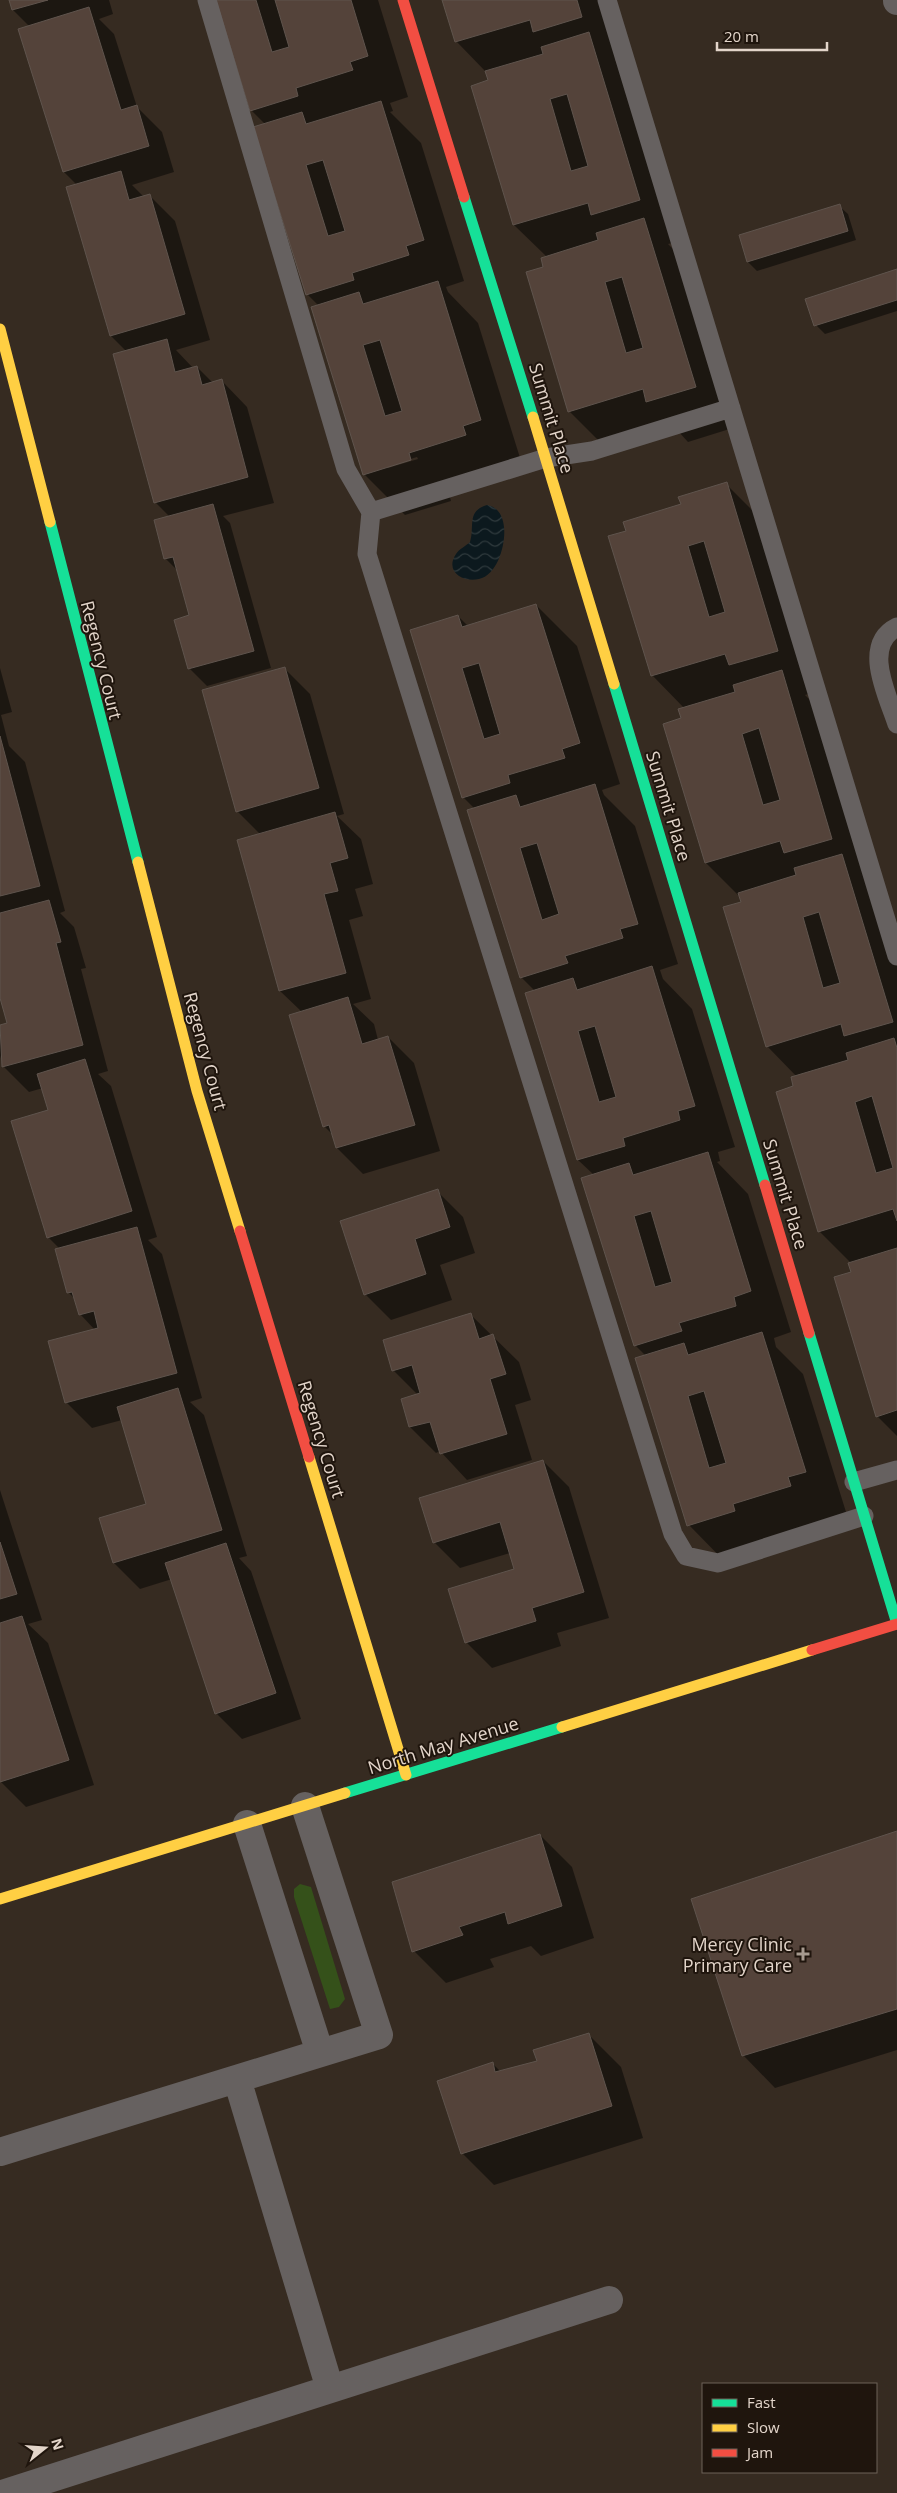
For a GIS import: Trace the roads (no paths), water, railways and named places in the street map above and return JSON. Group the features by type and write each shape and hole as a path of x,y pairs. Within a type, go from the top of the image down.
{"street":[{"name":"Summit Place","path":"403,0 546,458 897,1624"},
{"name":"Regency Court","path":"0,329 197,1091 406,1775"},
{"name":"North May Avenue","path":"0,1899 897,1624"},
{"path":"0,2152 379,2035 305,1806"},
{"path":"247,1824 320,2053"},
{"path":"237,2079 330,2389"},
{"path":"4,2493 609,2300"}],"lane":[{"path":"207,0 346,469 371,512 367,554 673,1534 686,1556 718,1563 864,1516"},
{"path":"607,0 897,956"},
{"path":"371,512 546,458 592,451 731,408"},
{"path":"897,627 887,632 878,649 879,666 897,724"},
{"path":"854,1482 897,1470"}],"water":[{"path":"487,505 497,510 502,519 504,541 502,549 496,565 486,576 473,580 462,578 454,571 452,566 453,560 457,552 470,542 472,520 476,511"}],"place":[{"name":"Mercy Clinic Primary Care","path":"803,1954"}]}
